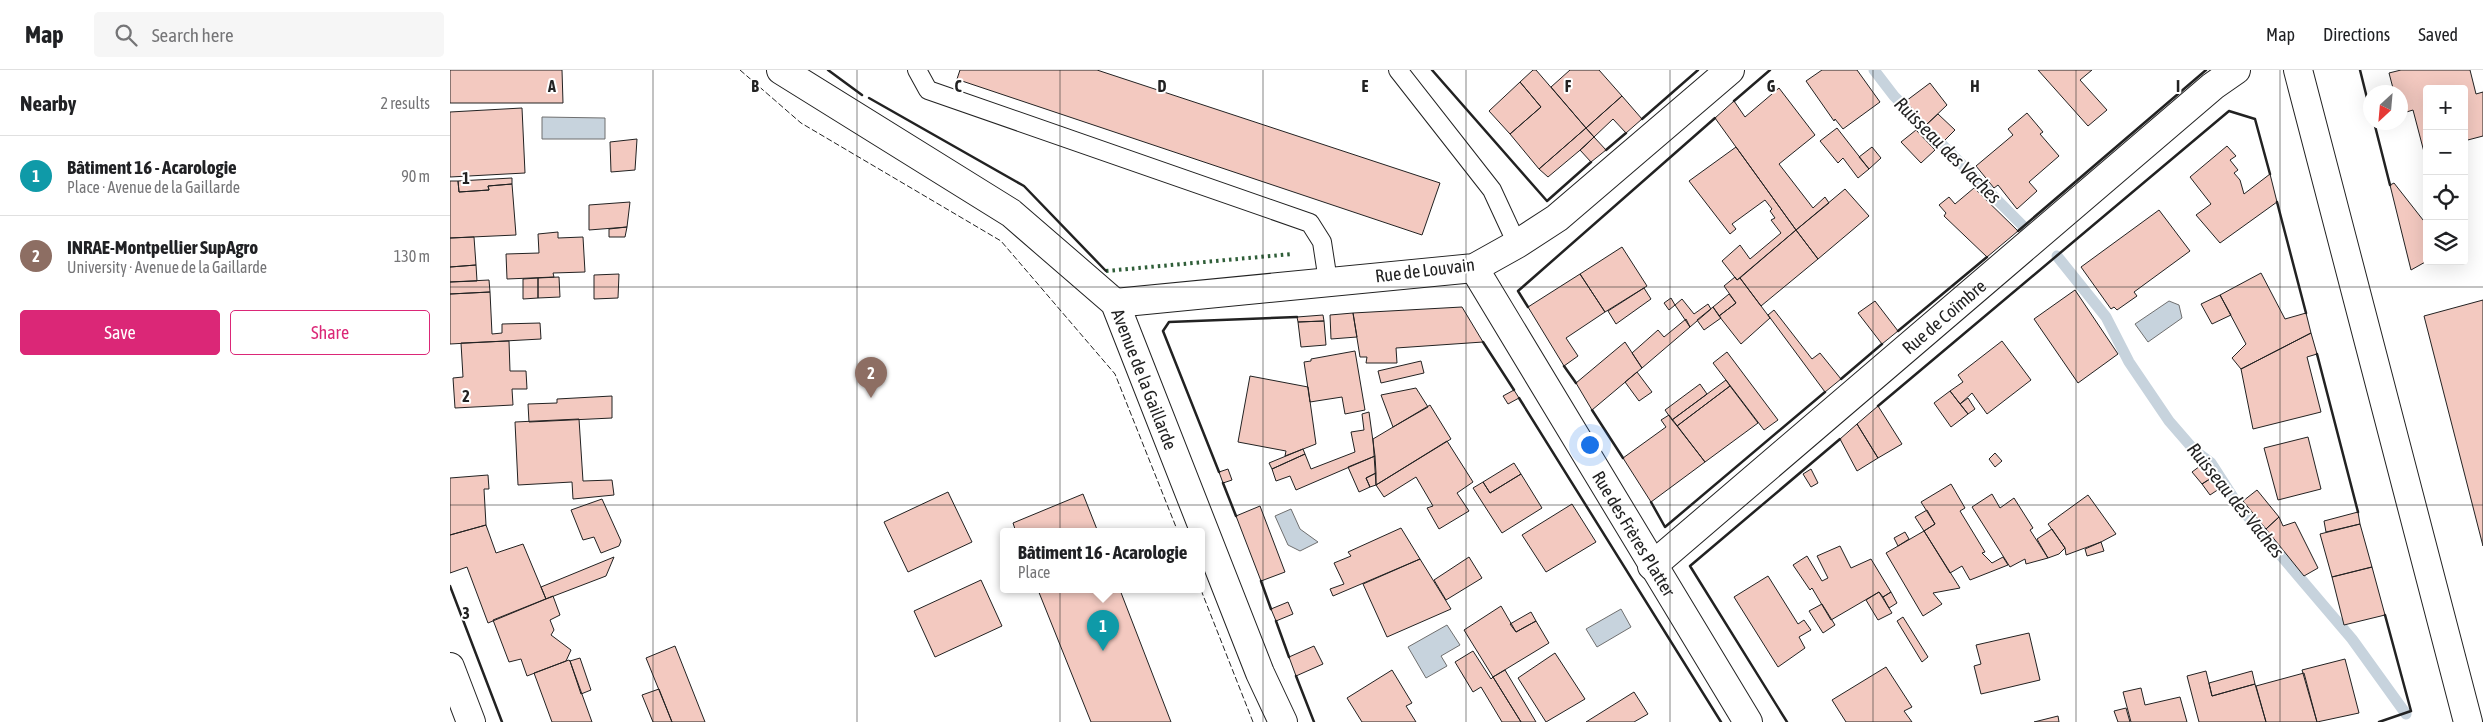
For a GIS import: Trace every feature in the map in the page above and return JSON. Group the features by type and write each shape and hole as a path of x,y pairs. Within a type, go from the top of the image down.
{"street":[{"name":"Avenue de la Gaillarde","path":"781,70 1011,213 1115,304 1203,528"},
{"name":"Rue de Louvain","path":"1115,304 1328,281 1474,268 1517,244 1557,218 1730,70"},
{"name":"Rue de Coïmbre","path":"1652,566 2213,86 2236,70"},
{"path":"2298,70 2468,722"},
{"name":"Rue des Frères Platter","path":"1474,268 1652,566 1748,722"},
{"name":"Avenue de la Gaillarde","path":"1205,533 1260,673 1283,722"},
{"path":"450,667 471,722"}],"lane":[{"path":"918,70 928,90 1310,223 1322,242 1328,281"},
{"path":"1398,70 1492,190 1517,244"}],"shaded area":[{"path":"542,117 605,118 605,139 542,139"},
{"path":"2169,301 2179,305 2182,318 2148,342 2135,324"},
{"path":"1291,509 1300,529 1318,542 1300,551 1288,545 1275,516"},
{"path":"1621,609 1631,627 1597,647 1586,629"},
{"path":"1447,625 1460,645 1441,656 1447,666 1426,678 1408,647"}],"building":[{"path":"450,70 562,70 563,103 450,103"},
{"path":"960,70 1097,70 1440,183 1422,235 965,82 957,79"},
{"path":"1533,70 1536,70 1586,128 1539,169 1510,134 1541,107 1520,82"},
{"path":"1570,70 1599,70 1622,96 1586,128 1551,87"},
{"path":"1822,70 1857,70 1880,102 1843,129 1835,119 1834,121 1806,81"},
{"path":"2038,70 2092,70 2080,80 2107,110 2088,126"},
{"path":"2401,70 2470,70 2476,94 2483,92 2483,136 2468,140 2468,85 2423,85 2423,148 2413,110 2408,112 2408,85 2392,85 2389,73"},
{"path":"1520,82 1541,107 1510,134 1489,111"},
{"path":"1930,83 1947,105 1925,126 1906,101"},
{"path":"1779,88 1815,135 1779,164 1813,208 1825,197 1829,203 1796,230 1715,118 1734,101 1745,117"},
{"path":"1622,96 1642,119 1626,133 1613,119 1594,137 1586,128"},
{"path":"522,108 525,173 450,177 450,112"},
{"path":"2027,113 2043,132 2040,134 2059,156 2029,182 2037,191 2017,209 1998,185 1994,188 1976,166 2013,135 2008,129"},
{"path":"1938,114 1955,130 1943,142 1925,126"},
{"path":"1586,128 1594,137 1585,146 1548,177 1539,169"},
{"path":"1837,128 1869,169 1858,178 1843,158 1838,163 1820,141"},
{"path":"1916,130 1935,150 1921,163 1901,142"},
{"path":"1594,137 1606,150 1591,162 1580,150"},
{"path":"637,139 635,170 611,172 610,142"},
{"path":"2227,146 2236,156 2230,160 2238,170 2234,173 2240,180 2244,194 2270,174 2277,202 2220,243 2196,215 2211,204 2190,177"},
{"path":"1736,147 1796,230 1737,280 1722,261 1740,245 1750,259 1781,233 1771,220 1775,218 1770,211 1772,209 1765,200 1732,224 1736,229 1730,234 1689,181"},
{"path":"1872,147 1881,158 1869,169 1859,157"},
{"path":"512,178 512,184 488,186 489,190 459,192 458,181"},
{"path":"450,181 458,181 459,192 489,190 488,186 512,184 516,235 450,238"},
{"path":"2394,183 2423,220 2423,263 2411,270 2390,185"},
{"path":"1974,188 2018,231 1987,257 1944,216 1946,213 1939,205 1949,197 1955,204"},
{"path":"1845,189 1869,216 1818,259 1796,230"},
{"path":"630,202 627,227 589,230 589,205"},
{"path":"2159,210 2190,251 2134,292 2137,296 2117,310 2114,307 2111,309 2081,267"},
{"path":"627,227 625,237 609,237 609,229"},
{"path":"1796,230 1818,259 1761,306 1740,278"},
{"path":"558,232 558,238 583,237 585,272 553,273 554,277 507,279 506,254 539,253 538,234"},
{"path":"474,237 476,265 450,267 450,238"},
{"path":"1622,247 1647,286 1605,312 1580,274"},
{"path":"476,265 477,281 450,282 450,267"},
{"path":"2261,273 2285,319 2306,313 2311,333 2241,369 2232,358 2246,344 2220,295"},
{"path":"619,274 618,298 594,299 594,275"},
{"path":"1580,274 1605,312 1566,338 1578,356 1564,366 1528,307"},
{"path":"559,277 560,297 538,298 538,278"},
{"path":"1735,277 1737,280 1740,278 1770,318 1741,344 1719,316 1736,303 1724,286"},
{"path":"538,278 538,298 523,299 523,279"},
{"path":"489,280 490,292 450,294 450,282"},
{"path":"1644,288 1651,299 1616,324 1608,311"},
{"path":"2075,290 2118,354 2078,383 2034,319"},
{"path":"490,292 492,334 502,333 502,324 540,323 541,339 450,344 450,294"},
{"path":"1729,294 1736,303 1719,316 1713,307"},
{"path":"2220,295 2231,315 2212,324 2201,304"},
{"path":"1671,298 1675,305 1669,310 1664,303"},
{"path":"1682,299 1694,314 1708,304 1711,309 1690,327 1675,305"},
{"path":"2483,300 2483,546 2424,316"},
{"path":"1875,301 1898,331 1882,344 1858,313"},
{"path":"1462,307 1483,342 1396,348 1397,363 1366,363 1367,357 1360,357 1353,313"},
{"path":"1713,307 1721,318 1704,330 1697,320"},
{"path":"1774,310 1812,359 1820,353 1841,379 1825,392 1768,315"},
{"path":"1353,313 1357,337 1331,339 1330,315"},
{"path":"1323,315 1324,321 1298,322 1297,317"},
{"path":"1686,319 1690,327 1642,368 1632,353 1658,330 1664,337"},
{"path":"1324,321 1326,345 1301,347 1298,322"},
{"path":"2311,333 2317,354 2307,357 2321,412 2253,429 2241,369"},
{"path":"509,341 510,371 526,371 527,389 512,389 513,405 455,408 453,378 463,377 461,343"},
{"path":"2002,341 2031,380 1987,414 1972,393 1960,404 1950,391 1963,382 1958,375"},
{"path":"1625,342 1642,368 1592,410 1576,383"},
{"path":"1355,351 1365,410 1345,414 1342,397 1310,402 1304,362"},
{"path":"1727,352 1778,420 1764,430 1713,363"},
{"path":"1421,361 1424,373 1381,383 1378,371"},
{"path":"1637,372 1652,392 1639,401 1625,382"},
{"path":"1250,376 1308,387 1316,444 1285,456 1286,451 1238,442"},
{"path":"1726,380 1730,386 1677,426 1672,420"},
{"path":"1700,384 1707,394 1672,420 1665,410"},
{"path":"1730,386 1758,423 1705,462 1677,426"},
{"path":"1416,388 1428,407 1393,427 1381,395"},
{"path":"1514,390 1519,398 1508,404 1503,396"},
{"path":"1950,391 1968,414 1951,427 1934,403"},
{"path":"612,396 612,418 529,422 528,404 557,403 557,399"},
{"path":"1968,398 1975,409 1968,414 1960,404"},
{"path":"1430,405 1451,439 1376,485 1373,439"},
{"path":"1878,406 1902,444 1878,458 1857,424"},
{"path":"1369,412 1375,456 1296,490 1290,476 1276,481 1272,469 1305,454 1311,469 1355,452 1351,432 1364,430 1362,414"},
{"path":"1669,415 1705,462 1651,502 1623,458 1666,427 1661,420"},
{"path":"579,419 583,481 612,480 614,495 573,499 572,482 518,485 515,422"},
{"path":"1857,424 1878,458 1857,471 1840,439"},
{"path":"2308,437 2321,489 2278,500 2264,448"},
{"path":"1447,441 1473,482 1457,493 1469,511 1439,529 1427,508 1433,506 1416,477 1384,497 1376,485"},
{"path":"1303,449 1305,454 1272,469 1269,463"},
{"path":"1995,453 2002,461 1995,467 1989,459"},
{"path":"1375,456 1376,473 1366,478 1370,487 1359,492 1348,467"},
{"path":"1514,463 1521,474 1490,493 1483,482"},
{"path":"2204,463 2214,476 2202,484 2192,472"},
{"path":"1228,469 1232,480 1223,483 1219,472"},
{"path":"1811,469 1818,483 1811,487 1803,474"},
{"path":"1376,473 1376,485 1370,487 1366,478"},
{"path":"1521,474 1542,508 1502,533 1473,488 1483,482 1490,493"},
{"path":"488,475 489,489 484,489 486,525 450,535 450,478"},
{"path":"2210,479 2219,489 2210,495 2202,484"},
{"path":"1951,484 1965,508 1960,511 1985,552 1982,553 1992,563 2003,557 2008,565 1970,580 1962,566 1950,573 1924,531 1935,524 1921,502"},
{"path":"2257,490 2279,517 2266,529 2243,501"},
{"path":"948,492 972,542 908,572 884,522"},
{"path":"1083,494 1096,528 1015,528 1013,523"},
{"path":"1992,494 2000,508 2014,498 2033,528 2030,530 2048,558 2026,564 2025,559 2010,567 1972,507"},
{"path":"2088,495 2116,534 2101,542 2066,555 2065,548 2048,524"},
{"path":"602,499 621,541 619,546 601,553 594,537 583,540 571,510"},
{"path":"1572,504 1596,542 1546,572 1522,535"},
{"path":"1260,506 1285,572 1261,581 1236,516"},
{"path":"1927,510 1935,524 1924,531 1915,517"},
{"path":"2358,512 2360,524 2326,532 2324,521"},
{"path":"2279,517 2283,526 2295,522 2318,568 2304,576 2266,529"},
{"path":"2360,524 2372,567 2332,577 2320,534"},
{"path":"486,525 496,553 523,544 546,599 488,623 467,567 450,573 450,535"},
{"path":"1401,528 1420,559 1333,596 1330,589 1344,584 1334,563 1351,556 1348,552"},
{"path":"2052,529 2065,548 2059,554 2048,558 2037,539"},
{"path":"1924,531 1960,588 1933,593 1942,604 1923,616 1886,553"},
{"path":"1905,532 1909,539 1898,546 1894,538"},
{"path":"2101,542 2104,551 2087,556 2085,549"},
{"path":"1840,546 1851,568 1871,559 1891,592 1883,597 1879,592 1831,620 1812,588 1810,590 1793,565 1807,556 1822,581 1828,578 1817,556"},
{"path":"614,557 606,576 546,599 541,587"},
{"path":"1469,557 1482,578 1446,600 1434,580"},
{"path":"1420,559 1451,609 1387,637 1363,584"},
{"path":"2372,567 2385,615 2344,625 2332,577"},
{"path":"1768,576 1798,624 1804,620 1811,630 1799,637 1805,648 1778,667 1734,597"},
{"path":"981,580 1002,626 935,657 914,611"},
{"path":"1879,592 1892,613 1878,620 1866,600"},
{"path":"1891,592 1897,603 1889,608 1883,597"},
{"path":"1039,593 1121,593 1171,722 1091,722"},
{"path":"553,596 560,615 550,620 554,630 551,635 571,650 566,661 527,676 521,659 509,662 493,620"},
{"path":"1288,602 1293,614 1276,621 1271,609"},
{"path":"1822,604 1835,625 1823,633 1809,611"},
{"path":"1501,606 1516,632 1536,621 1549,643 1493,677 1464,630"},
{"path":"1531,612 1536,621 1516,632 1510,624"},
{"path":"1903,617 1928,657 1922,662 1897,621"},
{"path":"2029,633 2040,680 1981,694 1974,666 1981,664 1976,645"},
{"path":"675,646 705,722 672,722 646,658"},
{"path":"1314,646 1323,664 1296,676 1289,657"},
{"path":"1473,651 1491,679 1493,677 1521,722 1502,722 1481,687 1473,692 1455,662"},
{"path":"1555,653 1585,699 1546,722 1518,678"},
{"path":"580,658 591,690 581,694 570,661"},
{"path":"2345,659 2359,713 2317,722 2302,670"},
{"path":"569,660 592,722 552,722 534,673"},
{"path":"1886,667 1912,707 1904,711 1912,722 1846,722 1832,700"},
{"path":"1392,670 1412,703 1406,706 1416,722 1362,722 1347,698"},
{"path":"1505,670 1536,722 1521,722 1493,677"},
{"path":"2206,671 2212,696 2255,684 2266,722 2199,722 2187,676"},
{"path":"2252,671 2255,684 2212,696 2209,683"},
{"path":"2304,673 2317,722 2266,722 2256,686"},
{"path":"2141,688 2145,705 2180,697 2187,722 2131,722 2123,692"},
{"path":"659,689 672,722 653,722 642,695"},
{"path":"1634,692 1648,714 1634,722 1586,722"},
{"path":"2126,708 2130,722 2118,722 2114,711"},
{"path":"2058,716 2059,722 2034,722"}],"waterway":[{"name":"Ruisseau des Vaches","path":"1874,70 1894,96 2024,227"},
{"name":"Ruisseau des Vaches","path":"2057,256 2106,317 2129,362 2169,421 2195,451 2211,463 2238,505 2352,639 2406,714"}],"hedge":[{"path":"1106,271 1292,254"}],"fence":[{"path":"740,70 801,123 1001,241 1115,374 1176,528"},
{"path":"1202,593 1253,722"}],"wall":[{"path":"828,70 862,95"},
{"path":"1432,70 1547,201 1591,162"},
{"path":"1642,119 1698,70"},
{"path":"1734,101 1770,70"},
{"path":"2018,231 2206,70"},
{"path":"2360,70 2364,85"},
{"path":"869,98 1024,186 1106,271"},
{"path":"1878,406 2229,111 2255,119 2270,174"},
{"path":"1528,307 1518,291 1715,118"},
{"path":"2376,130 2390,185"},
{"path":"1606,150 1626,133"},
{"path":"2277,202 2306,313"},
{"path":"1898,331 1987,257"},
{"path":"1219,472 1163,331 1169,322 1297,317"},
{"path":"1483,342 1514,390"},
{"path":"1841,379 1882,344"},
{"path":"2317,354 2358,512"},
{"path":"1564,366 1576,383"},
{"path":"1651,502 1665,527 1825,392"},
{"path":"1519,398 1721,722"},
{"path":"1592,410 1623,458"},
{"path":"1787,722 1690,566 1840,439"},
{"path":"1223,483 1236,516"},
{"path":"1261,581 1271,609"},
{"path":"450,586 502,722"},
{"path":"2379,722 2411,711 2385,615"},
{"path":"1276,621 1289,657"},
{"path":"1296,676 1314,722"}],"place":[{"name":"INRAE-Montpellier SupAgro","path":"871,398"},
{"name":"Bâtiment 16 - Acarologie","path":"1103,651"}]}
